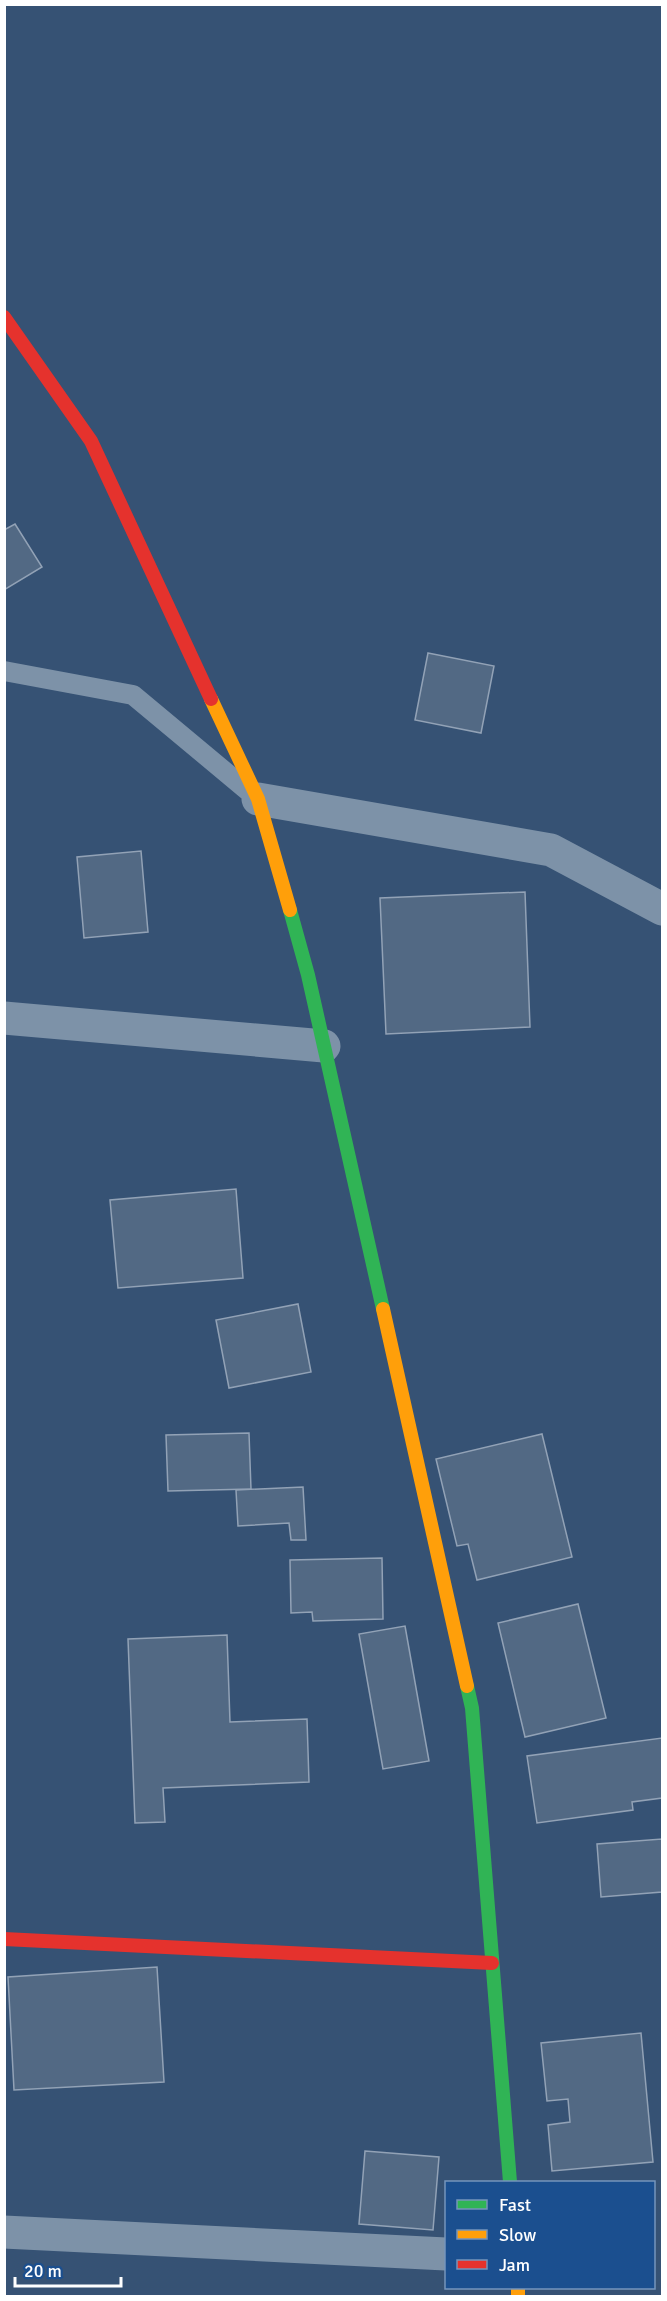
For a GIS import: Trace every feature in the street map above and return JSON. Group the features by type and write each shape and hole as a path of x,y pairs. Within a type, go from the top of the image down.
{"street":[{"path":"4,317 91,441 258,799 308,975 472,1708 510,2181"},
{"path":"258,799 551,850 663,909"},
{"path":"4,1018 324,1046"},
{"path":"4,1939 492,1963"},
{"path":"4,2232 445,2254"}],"lane":[{"path":"5,676 133,695 258,799"}],"building":[{"path":"15,524 42,567 4,590 4,530"},
{"path":"428,653 494,666 481,733 415,720"},
{"path":"141,851 148,932 84,938 77,857"},
{"path":"525,892 530,1027 386,1034 380,898"},
{"path":"236,1189 243,1278 118,1288 110,1200"},
{"path":"298,1304 311,1372 229,1388 216,1320"},
{"path":"249,1433 251,1489 168,1491 166,1435"},
{"path":"542,1434 572,1557 477,1580 468,1544 457,1546 436,1459"},
{"path":"303,1487 306,1540 291,1540 289,1523 238,1526 236,1490"},
{"path":"382,1558 383,1619 313,1621 312,1612 291,1613 290,1560"},
{"path":"578,1604 606,1718 525,1737 498,1623"},
{"path":"405,1626 429,1761 383,1769 359,1634"},
{"path":"227,1635 230,1722 307,1719 309,1782 163,1788 165,1822 135,1823 128,1639"},
{"path":"662,1738 662,1798 632,1802 633,1810 537,1823 527,1756"},
{"path":"662,1839 662,1892 601,1897 597,1844"},
{"path":"157,1967 164,2082 14,2090 8,1977"},
{"path":"641,2033 653,2162 552,2171 548,2125 570,2122 568,2099 547,2101 541,2043"},
{"path":"365,2151 439,2157 433,2230 359,2224"}],"traffic: fast":[{"path":"290,910 308,975 383,1309"},
{"path":"467,1686 472,1708 510,2181"}],"traffic: slow":[{"path":"211,699 258,799 290,910"},
{"path":"383,1309 467,1686"},
{"path":"518,2289 518,2296"}],"traffic: jam":[{"path":"4,317 91,441 211,699"},
{"path":"4,1939 492,1963"}]}
